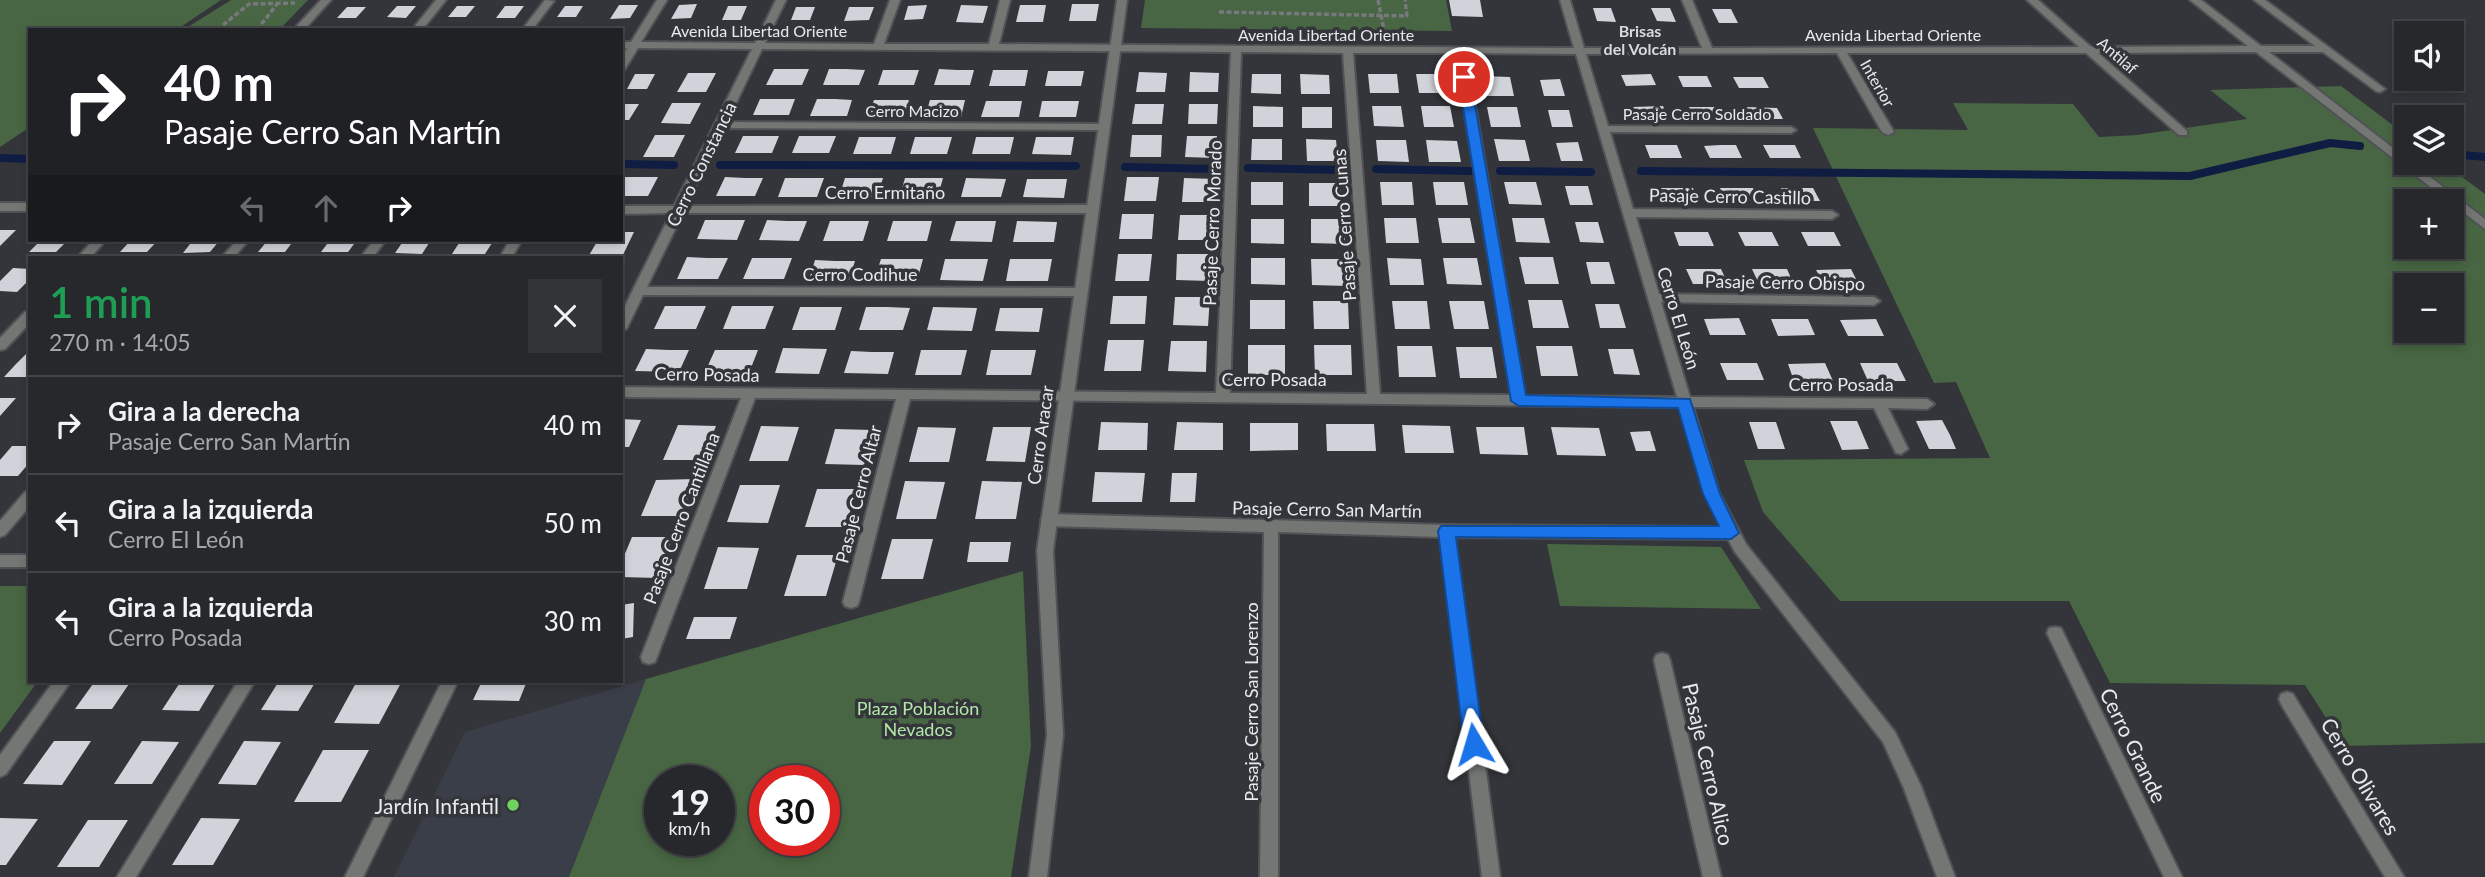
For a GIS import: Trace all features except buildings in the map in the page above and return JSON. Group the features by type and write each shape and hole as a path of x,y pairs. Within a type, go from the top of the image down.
{"street":[{"path":"300,28 326,0"},
{"path":"419,28 441,0"},
{"path":"623,64 662,0"},
{"name":"Cerro Constancia","path":"623,324 781,0"},
{"path":"878,46 895,0"},
{"path":"993,47 1005,0"},
{"name":"Cerro Aracar","path":"1038,877 1055,735 1045,584 1048,520 1122,0"},
{"name":"Cerro El León","path":"1565,0 1712,494 1731,533 1760,575 1889,737 1912,786 1946,877"},
{"path":"1687,0 1708,51"},
{"name":"Antilaf","path":"2032,0 2183,133"},
{"path":"2195,0 2485,225"},
{"path":"2259,0 2380,89"},
{"path":"529,28 549,1"},
{"name":"Avenida Libertad Oriente","path":"623,45 1580,51 2325,49"},
{"name":"Pasaje Cerro Morado","path":"1223,398 1236,49"},
{"name":"Pasaje Cerro Cunas","path":"1348,50 1374,399"},
{"path":"1460,50 1519,401"},
{"name":"Interior","path":"1840,50 1888,132"},
{"name":"Cerro Macizo","path":"720,125 1104,127"},
{"name":"Pasaje Cerro Soldado","path":"1603,129 1791,130"},
{"path":"0,207 28,207"},
{"name":"Cerro Ermitaño","path":"623,210 1092,209"},
{"name":"Pasaje Cerro Castillo","path":"1628,213 1832,215"},
{"path":"85,256 98,242"},
{"path":"229,256 241,242"},
{"path":"368,256 378,242"},
{"name":"Cerro Codihue","path":"639,290 1080,292"},
{"name":"Pasaje Cerro Obispo","path":"1654,298 1874,301"},
{"path":"0,346 28,317"},
{"name":"Cerro Posada","path":"623,392 1927,404"},
{"name":"Pasaje Cerro Cantillana","path":"649,657 750,393"},
{"name":"Pasaje Cerro Altar","path":"851,602 904,395"},
{"path":"1878,403 1901,449"},
{"path":"0,531 28,498"},
{"name":"Pasaje Cerro San Martín","path":"1048,520 1447,531 1731,533"},
{"name":"Pasaje Cerro San Lorenzo","path":"1269,877 1271,527"},
{"path":"1447,531 1491,877"},
{"path":"0,561 28,561"},
{"name":"Cerro Grande","path":"2055,633 2173,877"},
{"name":"Pasaje Cerro Alico","path":"1662,660 1712,877"},
{"path":"0,769 63,683"},
{"path":"126,877 246,683"},
{"path":"354,877 449,683"},
{"name":"Cerro Olivares","path":"2287,699 2395,877"}],"path":[{"path":"1378,0 1387,50"},
{"path":"1219,12 1326,12 1383,17 1406,16 1405,0"},
{"path":"258,28 278,2"},
{"path":"223,25 249,4 299,3"}],"shaded area":[{"name":"Jardín Infantil","path":"646,679 569,877 394,877 465,732"}],"green space":[{"path":"0,0 221,0 179,28 28,28 28,128 0,147"},
{"path":"231,0 308,0 281,28 186,28"},
{"path":"1145,0 1446,0 1452,31 1141,28"},
{"path":"2341,86 2394,126 2394,175 2459,175 2485,194 2485,743 2344,746 2305,685 2110,683 2069,601 1840,601 1763,512 1744,460 1990,458 1956,382 1934,383 1813,128 1968,130 1953,103 2073,104 2099,137 2137,135 2247,119 2210,90"},
{"path":"1547,544 1721,547 1761,609 1560,606"},
{"name":"Plaza Población Nevados","path":"1023,571 1031,746 1011,877 569,877 646,679"},
{"path":"0,586 28,586 28,683 37,683 0,733"}],"waterway":[{"path":"1641,171 2190,176 2330,143 2360,146"},
{"path":"2464,155 2485,157"},
{"path":"0,158 28,159"},
{"path":"623,164 674,165"},
{"path":"720,165 1076,166"},
{"path":"1125,167 1215,169"},
{"path":"1248,168 1342,170"},
{"path":"1376,169 1470,171"},
{"path":"1500,171 1591,172"}],"place":[{"name":"Jardín Infantil","path":"513,805"}],"district":[{"name":"Brisas del Volcán","path":"1640,39"}],"route":[{"path":"1464,77 1519,401 1685,403 1712,494 1731,533 1447,531 1474,744"}]}
